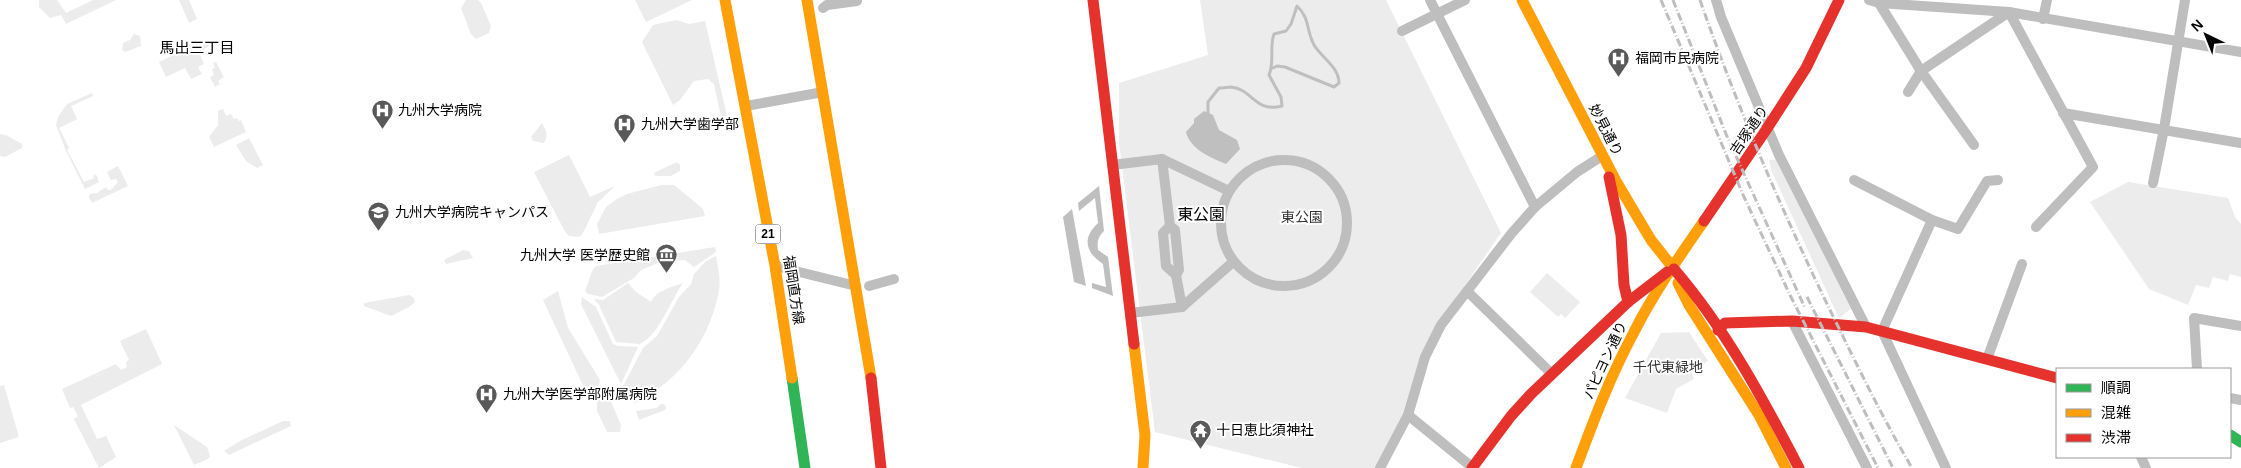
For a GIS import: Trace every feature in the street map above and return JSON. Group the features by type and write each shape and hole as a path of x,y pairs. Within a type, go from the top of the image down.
{"main road":[{"name":"福岡直方線","path":"725,0 775,266 805,468"},
{"path":"807,0 871,376 882,468"},
{"path":"1093,0 1145,435 1143,468"},
{"name":"妙見通り","path":"1522,0 1604,160 1652,241 1672,269 1694,294 1769,409 1799,468"},
{"name":"吉塚通り","path":"1672,269 1768,130 1807,66 1839,0"},
{"path":"1604,160 1621,234 1624,286 1628,302"},
{"path":"1472,468 1511,416 1552,374 1628,302 1672,269"},
{"name":"妙見通り","path":"1672,269 1689,305 1758,415 1786,468"},
{"name":"パピヨン通り","path":"1576,468 1623,351 1672,269"},
{"path":"1718,330 1725,323 1792,321 1866,327 2056,378"}],"street":[{"path":"1430,0 1535,207"},
{"path":"1402,31 1465,0"},
{"path":"1716,0 1768,130 1866,327"},
{"path":"2043,19 2046,0"},
{"path":"2152,183 2164,130 2185,0"},
{"path":"1874,1 1955,5 2009,12 2241,52"},
{"path":"1874,1 1974,145"},
{"path":"823,8 827,5 857,2"},
{"path":"1908,92 1921,71 2009,12"},
{"path":"2009,12 2093,167 2036,227"},
{"path":"746,106 823,92"},
{"path":"2063,113 2241,143"},
{"path":"1112,165 1162,159 1229,191"},
{"path":"1162,159 1170,226 1175,230 1179,270 1176,275 1182,307"},
{"path":"1274,160 1306,163 1325,174 1340,191 1347,212 1344,244 1333,263 1311,280 1290,286 1278,286 1257,280 1233,262 1224,241 1221,219 1229,191 1254,168 1274,160"},
{"path":"1380,468 1408,415 1425,357 1442,325 1511,234 1535,207 1577,172 1604,160"},
{"path":"1854,180 1932,220 1958,229 1987,181 1998,180"},
{"path":"1932,220 1882,331 1946,468"},
{"path":"1130,314 1182,307 1233,262"},
{"path":"1987,359 2022,264"},
{"path":"775,266 856,286"},
{"path":"869,286 894,279"},
{"path":"1467,291 1552,374"},
{"path":"2197,368 2194,318 2241,326"},
{"path":"1792,321 1867,468"},
{"path":"1408,415 1472,468"}],"green space":[{"path":"39,0 57,0 66,13 93,0 116,0 66,24 61,15 50,18 39,7"},
{"path":"179,0 189,0 197,19 189,23"},
{"path":"466,0 478,0 481,3 491,26 489,33 476,39 471,34 461,8"},
{"path":"635,0 692,0 646,22"},
{"name":"東公園","path":"1200,0 1386,0 1501,233 1438,324 1401,423 1375,468 1302,468 1155,432 1119,143 1119,83 1208,55"},
{"path":"676,20 689,24 705,21 727,116 721,117 714,84 708,79 694,81 680,100 673,105 642,42 653,25"},
{"path":"134,34 140,36 141,46 125,52 122,50 123,43 130,40"},
{"path":"205,40 209,46 200,55 204,64 198,67 202,74 191,79 185,68 166,77 159,62"},
{"path":"216,62 224,77 218,81 220,84 215,87 210,77 214,75 212,69 215,68 213,63"},
{"path":"92,93 93,96 71,106 77,119 59,128 69,148 67,150 84,182 94,178 93,176 96,174 99,182 85,189 66,151 56,125 58,117 67,104"},
{"path":"223,109 226,116 231,114 234,119 241,120 246,132 214,147 209,137 218,125 218,111"},
{"path":"542,123 545,128 546,140 544,143 533,141 531,137"},
{"path":"0,134 6,135 22,144 22,148 5,157 0,156"},
{"path":"249,138 263,165 257,168 246,161 236,145"},
{"path":"569,155 590,197 615,186 598,202 582,235 578,237 569,236 564,230 534,172"},
{"path":"1769,160 1776,160 1851,309 1839,318 1771,170"},
{"path":"677,162 680,165 680,171 671,176 655,176 654,173"},
{"path":"118,166 128,186 92,203 89,197 90,194 97,193 106,187 108,190 111,190 118,182 116,179 111,180 107,172"},
{"path":"2128,182 2228,198 2235,217 2241,224 2241,277 2230,274 2228,281 2213,277 2209,288 2196,285 2188,305 2149,289 2090,202"},
{"path":"661,185 674,185 703,209 705,216 599,234 597,224 606,207 627,194"},
{"path":"715,247 716,252 694,267 685,260 660,262 641,270 634,278 602,297 588,294 585,291 592,271 596,266"},
{"path":"463,250 469,251 473,258 446,264 444,260"},
{"path":"716,256 720,287 708,326 700,342 679,370 666,382 635,403 622,388 643,348 657,336 679,297 691,284 694,274 706,261"},
{"path":"1547,273 1580,302 1565,318 1561,314 1558,317 1530,292"},
{"path":"628,283 635,291 651,302 660,292 683,283 659,325 640,344 616,342 599,305 594,299 603,300"},
{"path":"558,291 568,328 600,380 597,393 588,396 543,300"},
{"path":"409,295 414,298 415,302 391,316 364,306 364,303"},
{"path":"582,297 596,307 613,344 638,347 621,384 581,304"},
{"path":"146,329 162,364 81,405 97,439 106,436 116,457 99,468 74,419 78,416 73,407 70,408 62,389 116,364 121,370 127,367 126,362 129,360 120,341"},
{"name":"千代東緑地","path":"1689,332 1708,361 1691,371 1694,379 1676,389 1667,413 1625,398 1661,333"},
{"path":"4,385 19,437 0,443 0,386"},
{"path":"602,398 610,399 621,425 620,432 607,432 597,411 597,402"},
{"path":"664,404 666,407 665,410 639,420 636,411 656,408"},
{"path":"283,421 290,421 291,426 229,455 224,451 240,441"},
{"path":"174,425 207,447 210,456 208,459 194,465"}],"shaded area":[{"path":"1204,111 1213,115 1219,130 1237,140 1240,149 1226,164 1196,148 1188,138 1186,132 1194,123 1194,119"},
{"path":"1099,186 1104,231 1098,239 1098,250 1108,257 1113,296 1092,288 1092,283 1106,287 1103,264 1092,255 1088,245 1090,234 1098,223 1095,198 1079,211 1078,203"},
{"path":"1072,209 1086,286 1074,282 1063,217"}],"waterway":[{"path":"1208,115 1208,102 1219,88 1231,87 1238,89 1259,104 1265,106 1282,106 1281,97 1269,75 1272,65 1272,44 1274,34 1286,31 1291,24 1297,6 1304,15 1314,45 1333,67 1339,83 1334,87 1285,67 1277,66 1273,68"}],"railway":[{"path":"1661,0 1744,197 1790,295 1878,468"},
{"path":"1673,0 1726,134 1805,308"},
{"path":"1700,0 1744,118 1794,234 1859,370 1912,468"},
{"path":"1807,297 1893,468"}],"traffic: fast":[{"path":"792,378 805,468"},
{"path":"2231,436 2241,442"}],"traffic: slow":[{"path":"725,0 775,266 792,378"},
{"path":"807,0 871,378"},
{"path":"1522,0 1616,181 1651,240 1674,269"},
{"path":"1576,468 1609,383 1633,334 1658,290 1704,221"},
{"path":"1678,283 1689,305 1759,415 1786,468"},
{"path":"1134,344 1145,435 1143,468"}],"traffic: jam":[{"path":"1093,0 1134,344"},
{"path":"1704,221 1806,68 1839,0"},
{"path":"1609,177 1621,235 1624,285 1628,302"},
{"path":"1674,269 1710,315 1742,365 1799,468"},
{"path":"1472,468 1511,416 1531,394 1628,302 1667,272"},
{"path":"1718,330 1725,323 1792,321 1866,327 2056,378"},
{"path":"871,378 881,468"}],"place":[{"name":"福岡市民病院","path":"1619,77"},
{"name":"九州大学病院","path":"382,129"},
{"name":"九州大学歯学部","path":"625,143"},
{"name":"九州大学病院キャンパス","path":"379,231"},
{"name":"九州大学 医学歴史館","path":"666,274"},
{"name":"九州大学医学部附属病院","path":"487,413"},
{"name":"十日恵比須神社","path":"1200,449"}],"district":[{"name":"馬出三丁目","path":"197,48"},
{"name":"東公園","path":"1201,214"}]}
